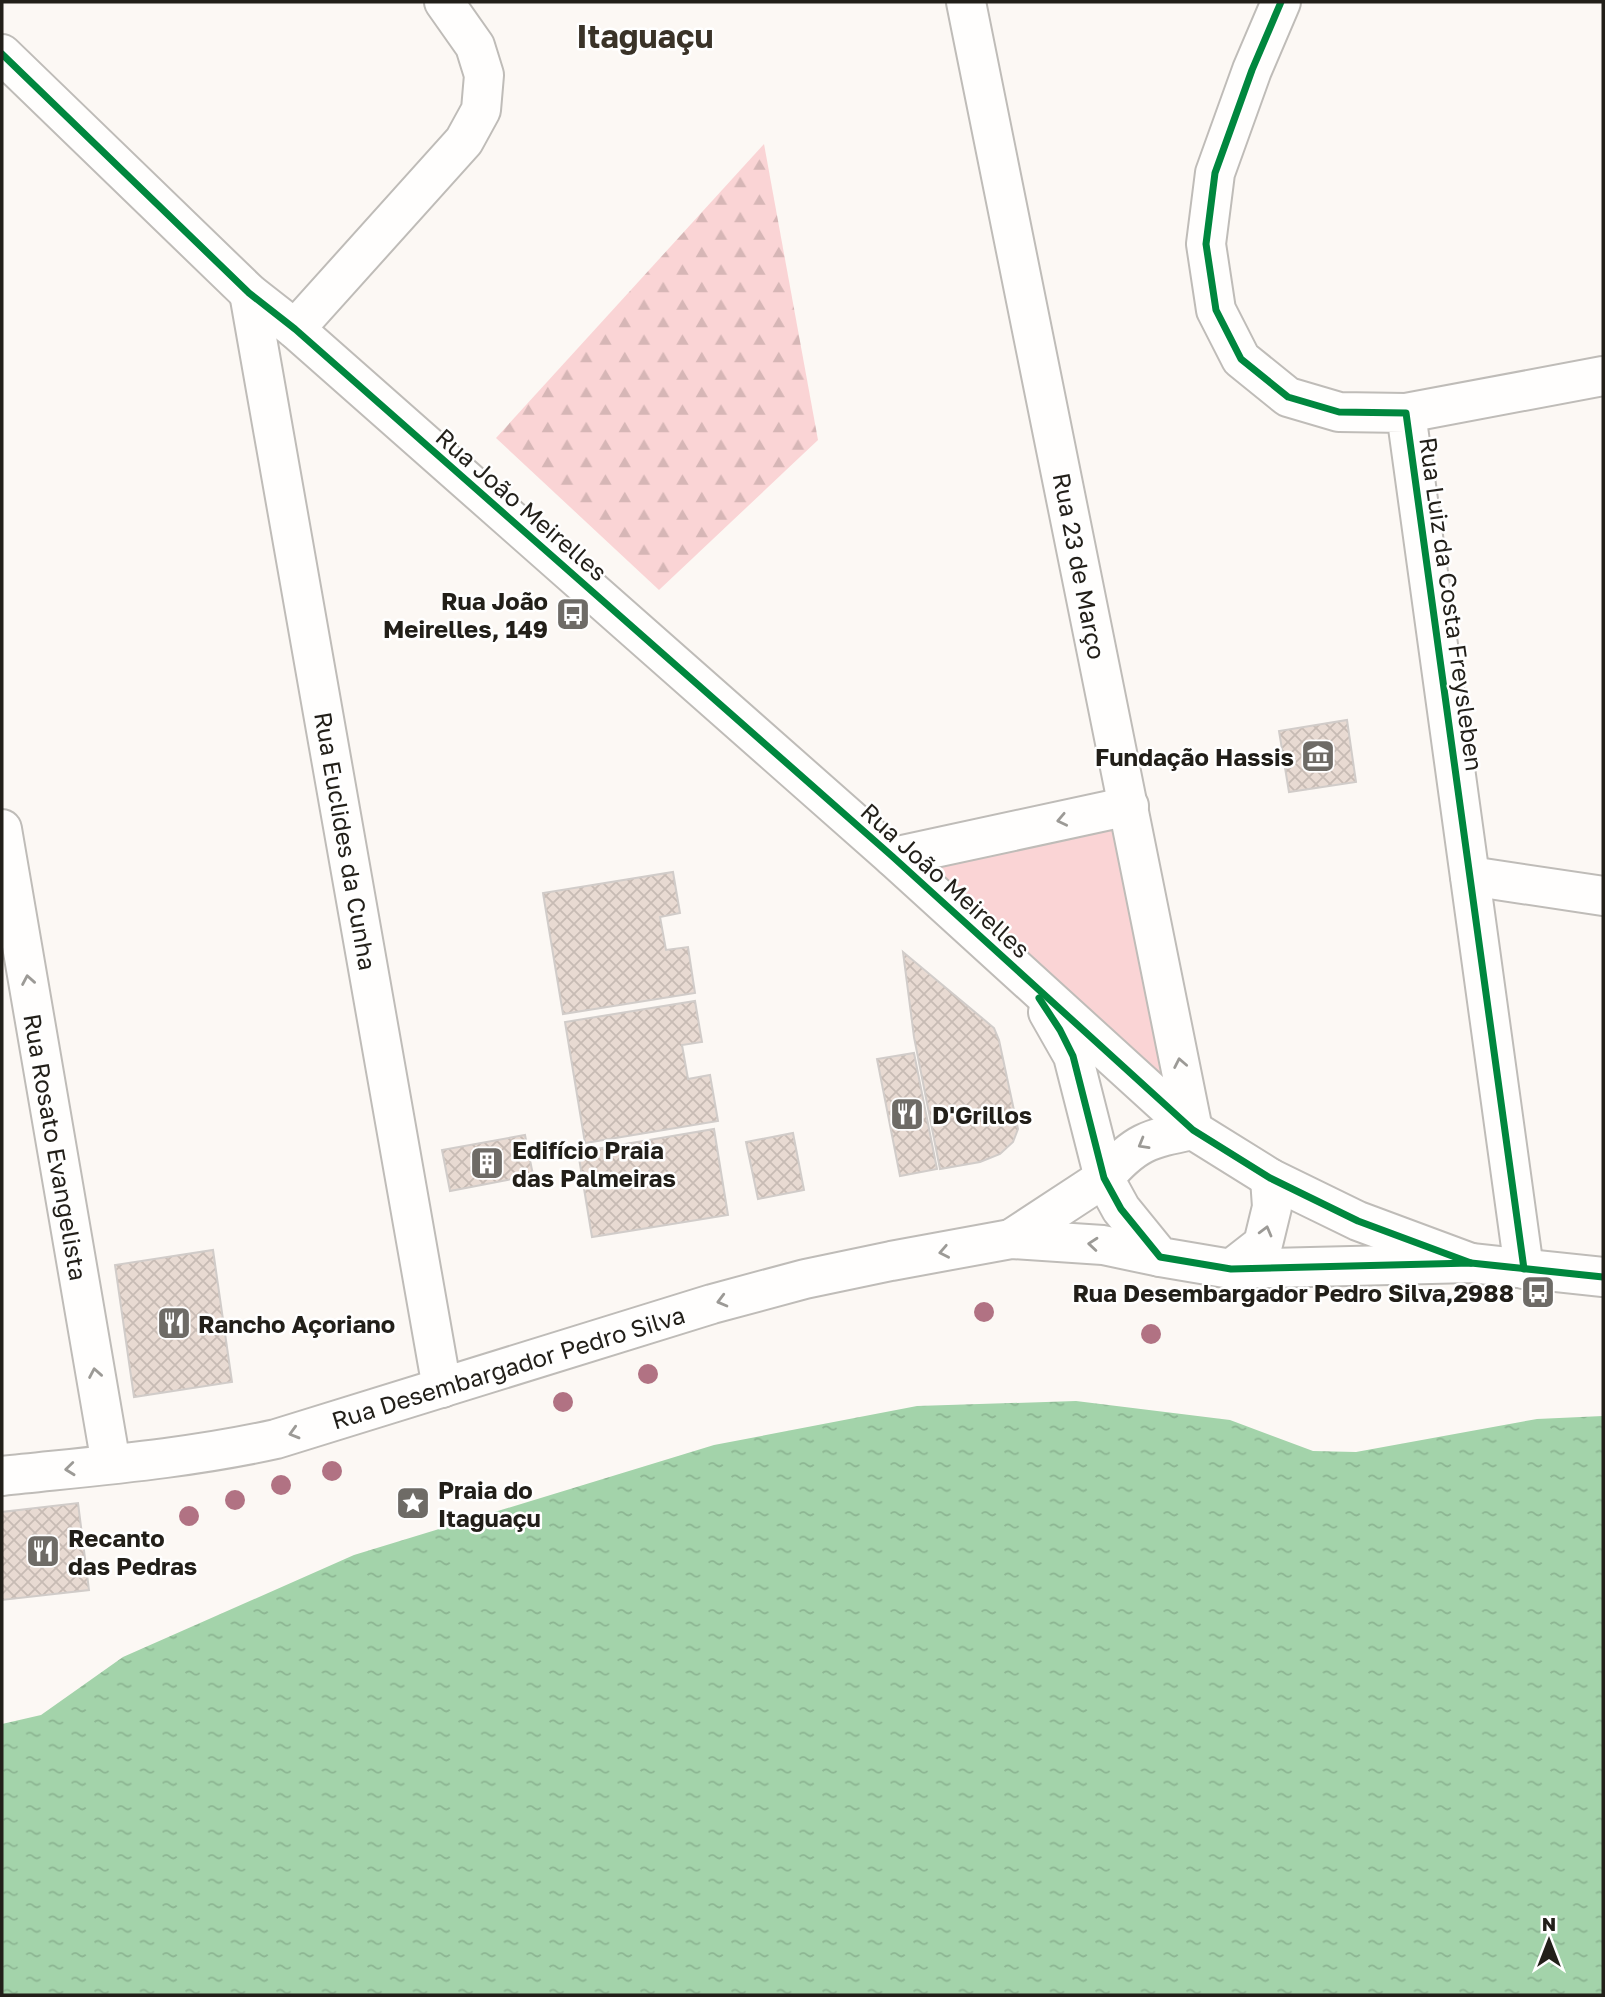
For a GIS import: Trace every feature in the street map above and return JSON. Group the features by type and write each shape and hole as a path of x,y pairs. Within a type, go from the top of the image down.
{"street":[{"path":"295,329 464,141 481,110 484,75 475,46 444,2"},
{"name":"Rua 23 de Março","path":"966,2 1193,1130"},
{"name":"Rua Luiz da Costa Freysleben","path":"1281,2 1252,70 1215,173 1206,244 1216,310 1241,359 1288,397 1339,412 1406,413 1524,1269"},
{"name":"Rua João Meirelles","path":"2,54 249,293 295,329 892,857 1193,1130"},
{"name":"Rua Euclides da Cunha","path":"249,293 442,1388"},
{"path":"1406,413 1603,376"},
{"path":"892,857 1129,806"},
{"name":"Rua Rosato Evangelista","path":"2,829 111,1464"},
{"path":"1470,877 1603,896"},
{"name":"Rua João Meirelles","path":"1024,975 1060,1030 1073,1056 1104,1178"},
{"path":"1160,1257 1129,1219 1104,1178 1122,1156 1151,1139 1193,1130"},
{"name":"Rua Desembargador Pedro Silva","path":"1193,1130 1270,1178 1358,1221 1471,1263"},
{"name":"Rua Desembargador Pedro Silva","path":"1011,1239 1104,1178"},
{"path":"1231,1269 1263,1244 1272,1208 1270,1178"},
{"name":"Rua Desembargador Pedro Silva","path":"2,1476 227,1450 276,1439 610,1334 805,1279 1011,1239 1103,1245 1231,1269 1471,1263 1603,1277"}],"green space":[{"path":"764,144 818,440 659,590 496,438"},
{"path":"1117,819 1176,1096 914,861"}],"water":[{"path":"1076,1401 1230,1420 1313,1451 1356,1452 1537,1419 1603,1416 1603,1995 2,1995 2,1724 41,1715 123,1657 354,1555 714,1445 917,1406"}],"building":[{"name":"Fundação Hassis","path":"1347,720 1356,782 1289,792 1279,731"},
{"path":"673,872 680,913 660,917 666,950 688,947 695,993 563,1014 543,893"},
{"path":"903,952 994,1028 1018,1129 1013,1142 1000,1154 980,1162 940,1169 914,1037"},
{"path":"695,1001 702,1042 682,1045 688,1079 710,1075 718,1121 585,1143 565,1022"},
{"name":"D'Grillos","path":"914,1053 937,1169 900,1176 877,1059"},
{"path":"714,1129 728,1215 592,1237 578,1152"},
{"path":"793,1133 804,1190 758,1199 746,1142"},
{"name":"Edifício Praia das Palmeiras","path":"525,1135 533,1175 450,1191 442,1150"},
{"name":"Rancho Açoriano","path":"213,1250 232,1382 134,1397 115,1265"},
{"name":"Recanto das Pedras","path":"78,1503 89,1590 2,1600 2,1512"}],"cycle path":[{"path":"1281,2 1252,70 1215,173 1206,244 1216,310 1241,359 1288,397 1339,412 1406,413 1524,1269"},
{"path":"2,54 249,293 295,329 893,857 1193,1130 1270,1178 1358,1221 1471,1263"},
{"path":"1039,998 1073,1056 1104,1178 1121,1209 1160,1257 1231,1269 1471,1263 1603,1277"}],"place":[{"name":"Rua João Meirelles, 149","path":"573,614"},
{"name":"Fundação Hassis","path":"1318,756"},
{"name":"D'Grillos","path":"907,1114"},
{"name":"Edifício Praia das Palmeiras","path":"487,1163"},
{"name":"Rua Desembargador Pedro Silva,2988","path":"1538,1292"},
{"name":"Rancho Açoriano","path":"174,1323"},
{"name":"Praia do Itaguaçu","path":"413,1503"},
{"name":"Recanto das Pedras","path":"43,1551"}],"district":[{"name":"Itaguaçu","path":"645,36"}]}
